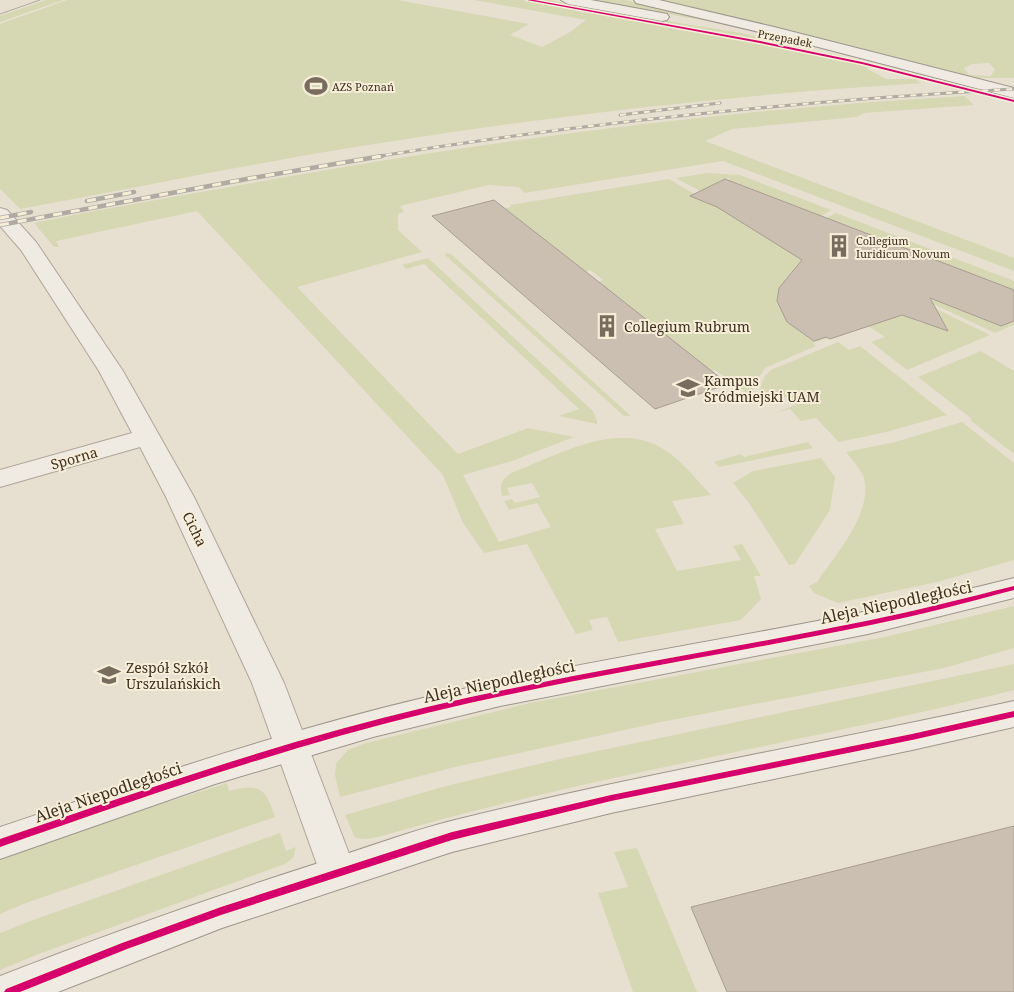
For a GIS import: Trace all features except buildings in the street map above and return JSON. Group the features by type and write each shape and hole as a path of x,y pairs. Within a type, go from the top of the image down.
{"street":[{"name":"Przepadek","path":"568,0 826,46"},
{"name":"Przepadek","path":"641,0 774,31 826,46 1014,93"},
{"name":"Cicha","path":"0,214 29,246 111,371 148,437 211,560 268,683 337,872"},
{"name":"Sporna","path":"0,479 148,437"},
{"name":"Aleja Niepodległości","path":"0,843 236,762 292,745 427,710 621,669 814,634 946,607 1014,588"},
{"path":"10,992 125,946 337,872 452,836 611,798 912,737 1014,714"}],"green space":[{"path":"46,0 63,0 0,22 0,16"},
{"name":"AZS Poznań","path":"67,0 397,0 529,24 510,35 542,47 570,32 586,20 474,0 523,0 860,64 874,68 866,68 886,79 918,79 922,80 915,81 923,83 635,108 492,126 308,155 20,209 0,189 0,24"},
{"path":"535,0 550,0 639,17 637,19"},
{"path":"583,0 626,0 708,21"},
{"path":"654,0 1014,0 1014,78 970,78","holes":["989,63 995,69 991,76 969,75 964,68 972,64"]},
{"path":"655,19 741,33 864,62 652,21"},
{"path":"965,96 974,105 864,113 857,117 732,129 705,141 1014,258 1014,271 723,161 524,193 519,187 489,185 400,206 404,212 398,214 398,230 422,252 297,287 458,454 528,428 574,437 512,461 463,475 499,542 551,527 537,503 509,510 504,501 512,499 515,503 540,497 532,483 507,488 510,495 502,496 502,482 513,472 567,450 605,439 643,440 660,447 693,475 711,495 672,501 684,524 655,529 677,571 741,560 733,546 742,544 761,576 754,576 761,599 741,620 618,642 607,617 589,620 593,630 576,634 527,544 484,553 463,523 443,475 197,211 56,241 59,247 54,247 34,223 316,172 593,130 779,110"},
{"path":"708,173 740,175 831,210 821,216 728,180 730,179 728,178 700,191 676,178"},
{"path":"669,179 694,194 691,196 747,218 814,268 779,288 777,301 790,324 814,341 828,338 813,343 816,346 765,368 755,383 751,396 715,370 711,371 598,282 603,280 590,270 585,272 505,208 511,207 510,205"},
{"path":"836,213 1014,281 1014,290 826,218"},
{"path":"446,253 451,254 631,416 624,416 445,255"},
{"path":"428,258 593,411 597,424 559,416 579,409 424,264 406,269 402,265"},
{"path":"935,300 1001,326 1014,321 1014,325 995,333 929,302"},
{"path":"924,303 990,335 907,370 871,342 885,337 868,326 899,312 921,323 945,326 943,321"},
{"path":"838,342 849,350 860,346 947,415 886,432 839,442 816,418 801,421 790,409 777,412 795,405 778,392 757,399 764,377 771,370"},
{"path":"981,351 1014,371 1014,454 918,377"},
{"path":"962,422 1014,463 1014,560 937,582 838,603 814,593 809,586 817,582 843,546 858,519 863,505 864,478 859,468 846,452 895,442"},
{"path":"808,442 813,448 719,467 714,462 741,454 744,457"},
{"path":"821,458 835,477 830,510 795,564 789,565 749,503 733,483 753,471"},
{"path":"1014,606 1014,648 944,668 661,722 455,767 340,797 335,775 336,763 348,750 366,743 530,703 885,637"},
{"path":"1014,664 1014,690 855,727 536,796 378,837 355,838 345,815 446,786 564,758"},
{"path":"227,783 229,791 248,788 260,790 265,794 275,817 26,903 0,914 0,860 52,839"},
{"path":"280,833 286,851 296,847 293,858 285,864 36,955 0,970 0,933"},
{"path":"637,848 697,992 633,992 598,893 628,887 614,852"}],"tram line":[{"path":"0,14 40,0"}],"railway":[{"path":"374,157 533,133 693,114 1014,89"},
{"path":"620,115 720,103"},
{"path":"0,225 382,156"},
{"path":"87,201 134,192"},
{"path":"0,218 31,212"}],"cycle path":[{"path":"529,0 760,42 862,63 1014,101"},
{"path":"0,843 265,754 427,710 500,693 868,623 1014,588"},
{"path":"9,992 125,946 221,911 452,836 611,798 912,737 1014,714"}],"place":[{"name":"AZS Poznań","path":"316,86"},
{"name":"Collegium Iuridicum Novum","path":"839,246"},
{"name":"Collegium Rubrum","path":"607,326"},
{"name":"Kampus Śródmiejski UAM","path":"688,388"},
{"name":"Zespół Szkół Urszulańskich","path":"109,675"}]}
